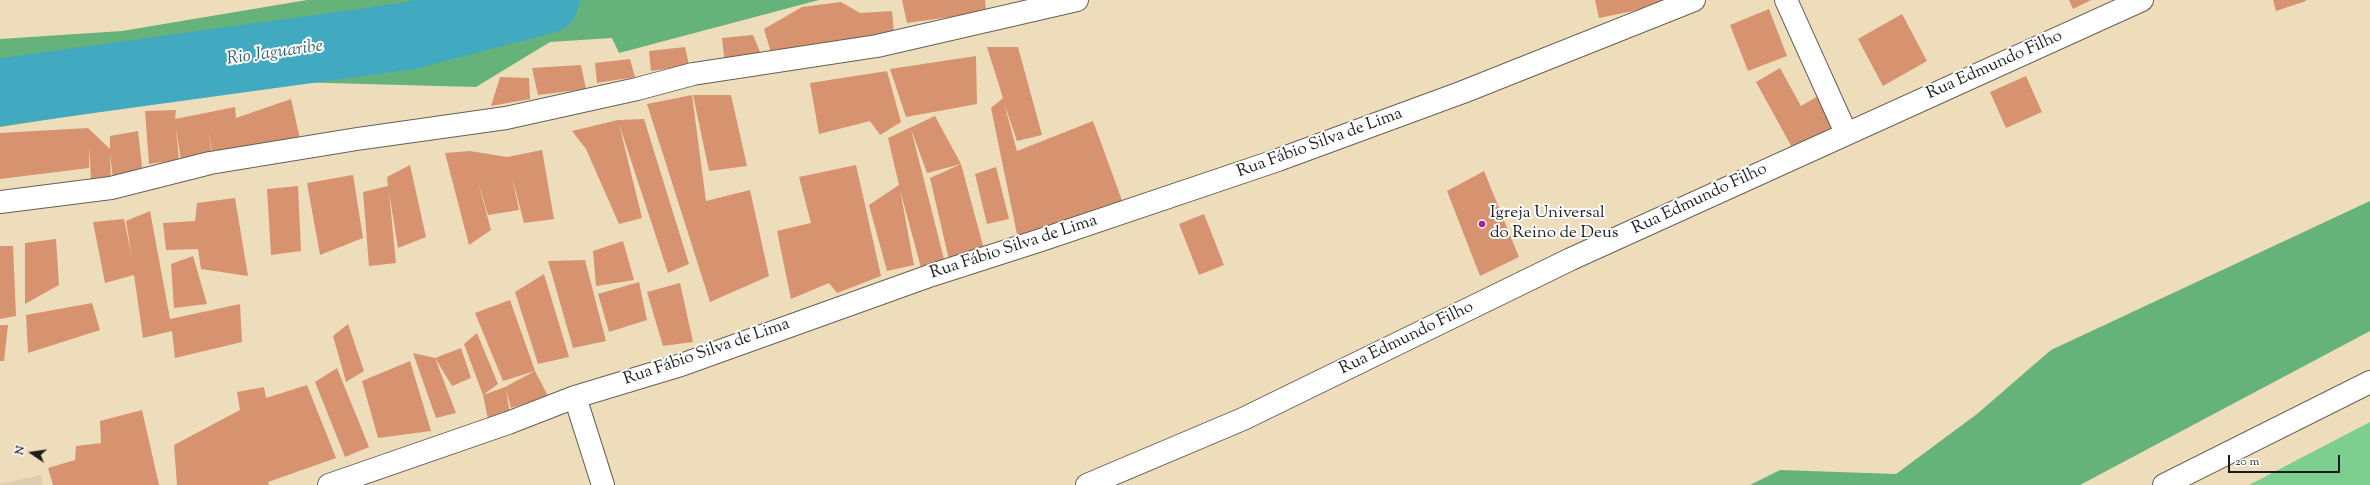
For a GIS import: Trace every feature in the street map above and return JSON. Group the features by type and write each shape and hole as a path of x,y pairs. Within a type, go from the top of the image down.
{"street":[{"path":"0,202 111,188 210,164 357,139 506,118 637,89 693,74 877,46 1077,0"},
{"name":"Rua Fábio Silva de Lima","path":"328,485 508,423 575,397 681,365 932,274 1041,240 1278,160 1463,92 1694,0"},
{"path":"1786,0 1846,133"},
{"name":"Rua Edmundo Filho","path":"1087,485 1243,419 1571,259 2142,0"},
{"path":"2164,485 2370,382"},
{"path":"575,397 603,485"}],"shaded area":[{"path":"41,475 43,485 0,485 0,484"}],"green space":[{"path":"307,0 428,0 432,7 485,4 486,0 819,0 619,53 612,38 550,42 476,87 291,82 0,127 0,39 122,31"},
{"path":"2370,201 2370,331 2080,485 1750,485 1780,470 1896,474 1977,414 2051,350"},
{"path":"2370,422 2370,485 2249,485"}],"building":[{"path":"902,0 985,0 986,12 907,23"},
{"path":"1595,0 1671,0 1671,3 1599,18"},
{"path":"2069,0 2091,0 2073,9"},
{"path":"2273,0 2306,0 2306,1 2276,11"},
{"path":"841,2 860,13 892,11 894,33 771,53 764,29 802,7"},
{"path":"1769,9 1787,56 1748,71 1730,25"},
{"path":"1902,14 1927,61 1883,86 1858,39"},
{"path":"753,35 763,59 725,65 722,38"},
{"path":"685,47 689,65 651,71 649,51"},
{"path":"987,47 1018,47 1042,135 1017,141 1004,103 1017,151 1093,121 1123,203 1019,244 991,108 1003,98"},
{"path":"976,56 977,104 906,117 890,69"},
{"path":"630,59 635,77 597,83 595,63"},
{"path":"581,65 586,89 538,95 532,68"},
{"path":"1780,68 1801,106 1818,96 1836,131 1795,153 1756,82"},
{"path":"887,71 901,122 880,135 870,121 819,134 810,83"},
{"path":"2026,76 2042,112 2006,128 1990,92"},
{"path":"500,77 529,78 530,99 491,106"},
{"path":"692,95 706,201 750,190 769,276 710,302 647,104"},
{"path":"693,95 731,95 747,166 709,171"},
{"path":"291,99 300,139 213,156 208,131 212,155 181,160 176,129 179,160 149,164 145,111 176,110 175,119 235,107 236,118"},
{"path":"935,116 961,164 927,173 911,129 946,267 923,275 900,190 914,265 887,271 869,205 899,185 888,138"},
{"path":"644,119 689,264 668,273 619,124 642,218 619,224 586,149 572,131 618,120"},
{"path":"88,128 110,149 110,136 138,131 143,175 113,179 110,153 111,181 91,180 89,145 89,168 0,179 0,133"},
{"path":"542,150 554,219 524,223 512,177 519,210 488,215 477,178 491,230 469,245 445,153 470,151 507,157"},
{"path":"961,164 985,253 950,264 930,178"},
{"path":"410,165 426,237 398,248 389,192 396,263 369,266 363,192 388,186 387,177"},
{"path":"856,165 881,276 837,293 829,283 791,299 777,231 811,223 799,177"},
{"path":"996,167 1009,219 987,224 975,174"},
{"name":"Igreja Universal do Reino de Deus","path":"1484,171 1519,257 1480,276 1447,191"},
{"path":"353,175 363,238 320,255 307,183"},
{"path":"298,186 301,251 271,255 267,189"},
{"path":"235,198 248,276 201,269 198,249 166,250 163,223 195,221 197,203"},
{"path":"150,211 170,319 240,304 242,342 175,358 172,331 143,338 134,275 105,283 93,222 124,219 132,258 126,221"},
{"path":"1204,214 1224,265 1199,275 1179,224"},
{"path":"56,239 59,285 25,304 25,243"},
{"path":"623,241 634,280 596,286 593,251"},
{"path":"0,246 13,246 16,316 0,319"},
{"path":"193,256 207,304 174,308 171,264"},
{"path":"585,260 606,341 573,348 548,261"},
{"path":"544,274 569,357 538,364 515,292"},
{"path":"639,282 647,320 609,332 598,294"},
{"path":"680,283 693,342 663,346 647,292"},
{"path":"510,300 535,371 503,381 475,313"},
{"path":"92,303 100,330 28,353 26,315"},
{"path":"348,324 364,371 346,382 333,336"},
{"path":"0,325 8,325 4,361 0,361"},
{"path":"477,333 498,384 483,395 464,344"},
{"path":"461,348 471,378 452,386 435,358"},
{"path":"413,353 435,358 456,413 436,418"},
{"path":"410,361 431,431 378,438 362,381"},
{"path":"337,368 369,447 345,457 315,382"},
{"path":"535,371 548,396 511,408 506,389 510,414 488,419 483,395 505,387"},
{"path":"307,385 336,458 268,482 269,485 177,485 174,445 240,410 237,392 264,387 266,398"},
{"path":"142,410 159,485 53,485 48,468 75,460 76,446 101,443 100,421"}],"waterway":[{"name":"Rio Jaguaribe","path":"0,92 408,36 546,0"}],"place":[{"name":"Igreja Universal do Reino de Deus","path":"1482,224"}]}
